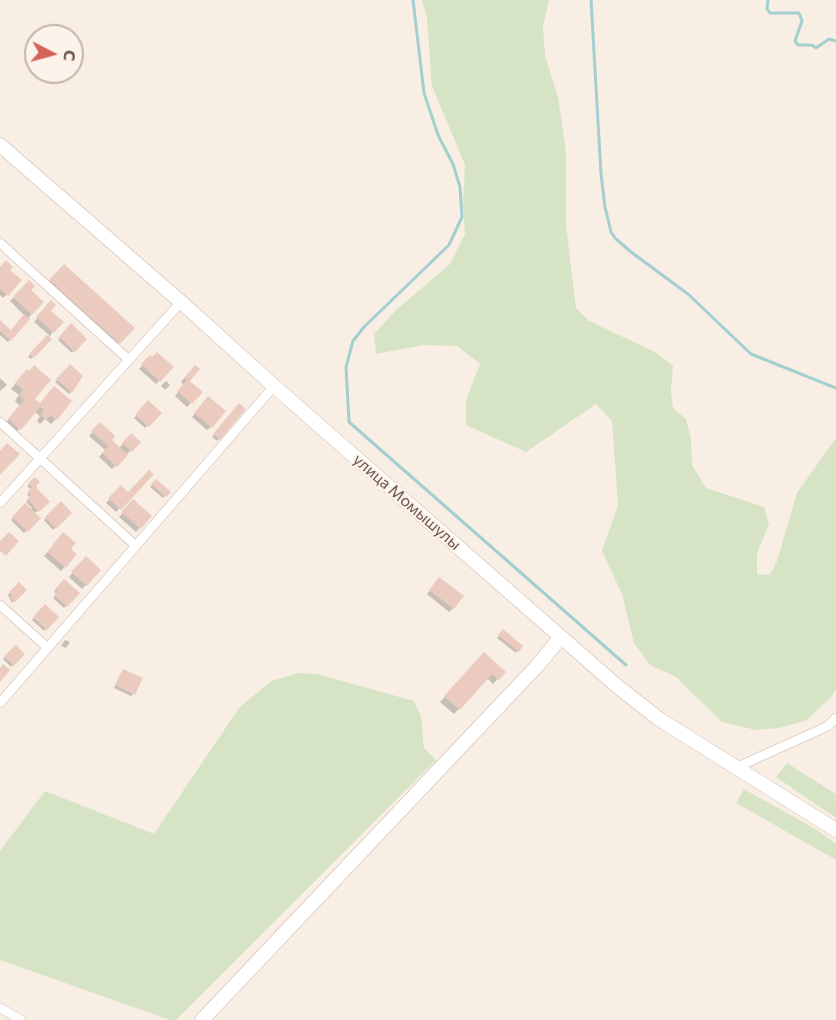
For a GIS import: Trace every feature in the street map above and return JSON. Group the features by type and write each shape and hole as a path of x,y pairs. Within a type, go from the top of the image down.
{"street":[{"name":"улица Момышулы","path":"0,145 561,637 659,719 836,830"},
{"path":"0,243 129,360"},
{"path":"0,503 181,302"},
{"path":"0,703 274,386"},
{"path":"0,422 136,546"},
{"path":"0,605 48,648"},
{"path":"202,1020 538,665 561,637"},
{"path":"735,768 828,726 836,718"},
{"path":"0,1008 21,1020"}],"green space":[{"path":"422,0 549,0 543,27 545,56 558,97 566,152 566,225 576,308 589,321 655,352 673,366 671,391 673,408 686,419 691,439 692,465 706,488 764,507 769,525 757,553 757,574 770,575 777,561 797,493 836,438 836,689 832,696 807,720 779,728 756,730 722,722 676,677 650,665 634,643 622,594 602,551 618,505 612,421 596,404 526,452 466,425 466,400 480,364 457,346 423,345 376,354 374,334 396,310 450,264 465,234 463,204 465,165 432,86 427,18"},
{"path":"299,673 317,674 414,701 421,716 424,748 436,760 176,1020 170,1020 0,960 0,851 45,791 154,834 239,708 271,681"},
{"path":"787,763 836,794 836,818 776,777"},
{"path":"744,789 817,830 836,844 836,860 736,803"}],"building":[{"path":"6,260 13,267 10,270 22,280 8,296 0,289 0,267"},
{"path":"64,264 135,328 120,344 49,280"},
{"path":"29,280 35,286 31,290 44,302 32,315 13,297"},
{"path":"51,300 56,305 51,311 64,322 54,333 36,317"},
{"path":"24,314 30,319 11,341 0,331 0,320 11,330"},
{"path":"71,323 87,339 75,352 59,337"},
{"path":"47,335 52,339 34,358 29,354"},
{"path":"157,352 174,367 160,382 141,364"},
{"path":"70,364 83,376 72,393 56,379"},
{"path":"34,365 51,380 35,399 40,403 54,386 72,401 57,420 51,415 46,420 41,415 44,410 40,407 21,430 8,419 24,400 19,395 23,390 15,383 27,369 29,371"},
{"path":"195,365 200,369 190,381 203,392 192,404 177,391 187,380 184,378"},
{"path":"208,396 226,411 212,428 194,413"},
{"path":"148,400 162,413 149,427 135,415"},
{"path":"239,403 246,409 220,440 213,434"},
{"path":"100,422 115,436 112,440 128,455 117,467 102,453 108,446 91,431"},
{"path":"131,433 141,442 132,452 122,443"},
{"path":"7,443 20,454 0,475 0,451"},
{"path":"149,470 154,474 121,510 108,498 121,485 128,492"},
{"path":"35,477 40,482 37,488 50,502 39,512 27,499 31,495 28,491 32,487 28,483"},
{"path":"156,479 171,492 166,497 151,484"},
{"path":"133,499 152,516 141,529 121,512"},
{"path":"61,501 72,513 56,529 45,517"},
{"path":"25,503 41,518 28,532 12,517"},
{"path":"9,532 19,541 6,556 0,551 0,541"},
{"path":"63,532 76,543 71,549 77,554 66,568 47,552"},
{"path":"86,556 101,570 87,586 71,572"},
{"path":"439,577 464,596 454,609 429,590"},
{"path":"64,579 80,593 67,607 54,595 58,591 55,589"},
{"path":"19,582 27,590 15,602 9,592"},
{"path":"45,604 59,617 47,630 33,617"},
{"path":"503,629 523,646 519,652 498,635"},
{"path":"16,645 25,654 14,666 4,656"},
{"path":"484,652 506,672 499,680 492,674 460,710 444,696"},
{"path":"3,664 10,670 0,682 0,668"},
{"path":"123,669 143,678 135,695 115,685"}],"waterway":[{"path":"413,0 424,93 438,135 453,164 460,187 462,217 449,245 364,327 353,341 346,367 349,422 626,665"},
{"path":"591,0 601,174 611,232 631,252 688,294 751,354 836,388"},
{"path":"768,0 767,9 770,13 799,13 802,21 795,41 798,45 812,45 816,48 829,39 836,41"}]}
